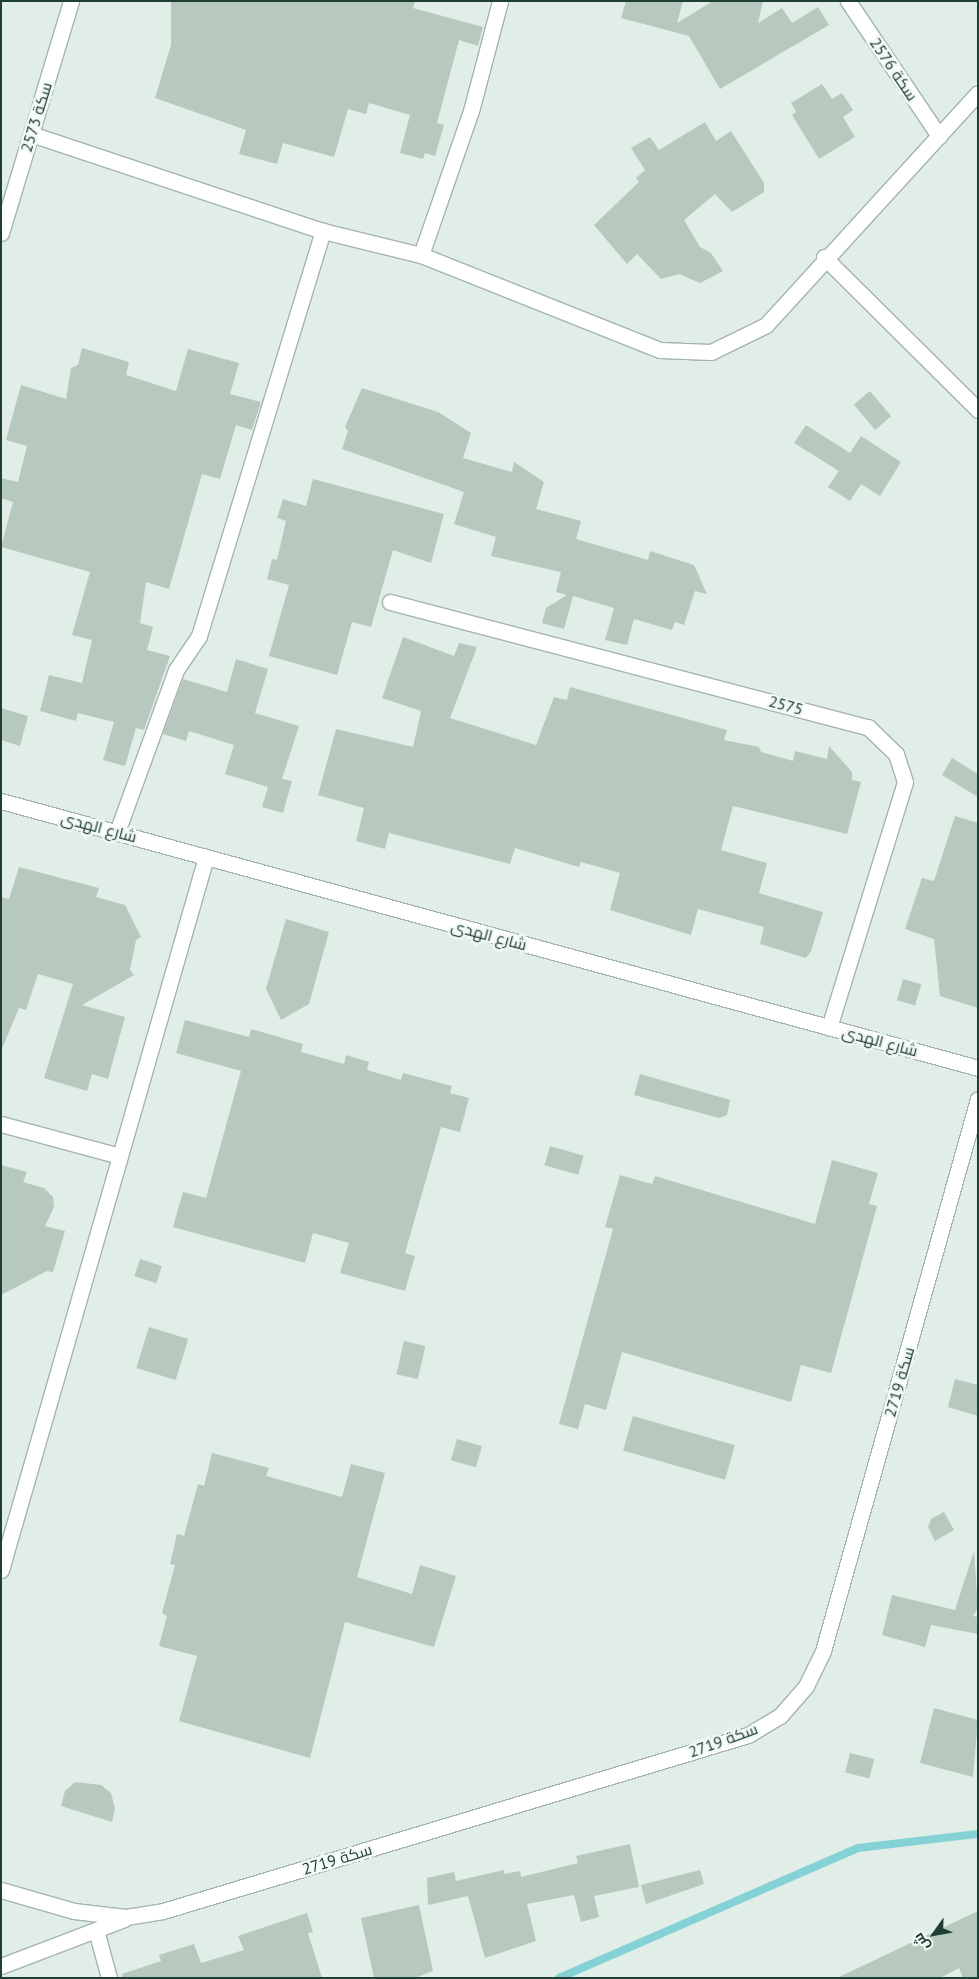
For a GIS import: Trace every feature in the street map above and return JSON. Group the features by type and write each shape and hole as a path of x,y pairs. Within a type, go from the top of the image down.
{"street":[{"name":"سكة 2573","path":"1,233 72,1"},
{"path":"421,255 471,111 500,1"},
{"name":"سكة 2576","path":"848,1 939,136"},
{"path":"31,134 324,231 421,255 660,350 711,352 766,325 824,256 978,93"},
{"path":"117,832 176,670 199,636 324,231"},
{"path":"824,256 978,410"},
{"name":"2575","path":"390,602 868,727 889,747 905,782 829,1027"},
{"name":"شارع الهدى","path":"1,801 978,1068"},
{"path":"1,1570 206,857"},
{"name":"سكة 2719","path":"1,1966 126,1917 163,1911 694,1752 748,1735 780,1716 806,1686 823,1651 978,1100"},
{"path":"1,1124 120,1156"},
{"name":"سكة 2719","path":"1,1890 74,1911 126,1917"},
{"path":"96,1930 109,1978"}],"building":[{"path":"171,1 415,1 413,8 483,27 478,46 459,40 437,123 444,125 435,156 425,153 423,159 400,153 410,115 369,103 366,114 348,109 334,157 283,143 277,164 239,154 246,130 155,98 171,45"},
{"path":"626,1 683,1 677,23 713,1 763,1 758,23 782,8 792,23 818,7 829,25 720,89 689,36 621,18"},
{"path":"822,84 832,99 842,93 853,110 843,117 855,137 819,159 792,115 796,112 791,103"},
{"path":"705,122 716,141 731,131 764,183 764,192 732,212 715,194 684,220 700,247 711,253 723,271 700,283 679,274 661,279 637,254 627,264 594,225 639,182 636,178 645,170 631,148 650,137 659,150"},
{"path":"82,348 129,362 126,375 176,391 188,349 239,363 230,394 261,402 252,430 236,425 220,479 202,474 169,589 146,582 140,623 153,627 147,650 170,656 144,730 136,728 125,766 103,760 114,722 78,713 76,721 40,711 49,675 82,683 92,640 72,635 90,572 1,547 13,502 1,498 1,478 18,482 27,446 6,440 21,385 66,399 71,368 78,365"},
{"path":"362,388 438,412 471,433 463,458 512,472 514,462 544,482 536,509 581,521 576,539 648,560 650,551 694,565 707,594 695,591 684,625 675,622 672,630 634,619 627,645 605,640 614,608 573,596 564,629 542,623 546,608 567,595 556,592 561,572 491,556 496,537 454,524 464,492 342,449 348,431 345,427"},
{"path":"870,391 891,416 875,430 854,404"},
{"path":"806,425 850,453 861,436 901,462 880,496 861,484 850,501 828,487 839,471 794,443"},
{"path":"313,479 444,514 431,563 393,550 371,627 352,622 337,675 269,656 289,585 267,579 272,559 277,560 286,521 277,518 283,499 306,506"},
{"path":"403,637 454,656 459,643 477,647 450,718 536,745 554,697 567,700 570,687 727,730 724,740 759,747 761,752 793,761 795,751 827,759 829,746 852,772 852,780 861,782 847,834 733,806 721,850 767,863 759,893 823,912 811,951 806,958 760,944 764,927 698,909 691,935 610,910 620,873 581,862 579,867 515,848 510,864 389,833 385,849 356,841 364,808 318,795 336,729 413,747 421,711 382,698"},
{"path":"236,659 268,669 255,713 299,726 282,779 292,781 283,813 262,807 268,787 225,774 234,745 189,731 186,741 163,734 183,679 227,692"},
{"path":"1,708 28,716 20,746 1,740"},
{"path":"952,758 978,774 978,797 942,775"},
{"path":"955,816 978,823 978,1008 940,996 934,939 905,929 922,878 934,881"},
{"path":"19,867 99,888 96,897 125,905 141,937 136,940 130,970 134,975 82,1005 125,1017 108,1079 92,1074 87,1091 44,1078 73,984 38,974 26,1010 19,1008 1,1051 1,897 9,899"},
{"path":"286,919 329,932 309,1004 281,1020 266,989"},
{"path":"903,979 921,984 915,1005 897,1000"},
{"path":"185,1020 249,1037 251,1029 303,1044 301,1052 344,1064 346,1055 369,1062 367,1070 401,1080 403,1073 452,1086 450,1093 469,1098 460,1132 441,1127 405,1253 415,1256 405,1291 340,1273 349,1243 313,1233 305,1263 173,1227 183,1192 206,1198 241,1071 176,1053"},
{"path":"640,1074 730,1100 727,1115 719,1118 634,1095"},
{"path":"550,1146 584,1156 578,1175 544,1165"},
{"path":"832,1160 878,1173 869,1204 877,1206 831,1373 801,1365 791,1402 622,1352 606,1410 585,1404 578,1429 559,1424 613,1229 605,1227 620,1175 652,1184 655,1176 815,1224"},
{"path":"1,1165 27,1172 23,1182 44,1188 53,1197 54,1207 45,1226 65,1231 53,1272 47,1271 1,1295"},
{"path":"140,1259 162,1266 156,1283 134,1276"},
{"path":"149,1327 188,1339 176,1380 136,1368"},
{"path":"404,1341 425,1346 418,1379 396,1374"},
{"path":"955,1379 978,1385 978,1416 948,1407"},
{"path":"633,1416 735,1445 725,1480 623,1451"},
{"path":"457,1439 482,1446 476,1467 451,1460"},
{"path":"212,1453 269,1468 266,1476 342,1497 351,1464 385,1473 357,1577 412,1594 420,1565 456,1576 434,1647 345,1622 310,1758 179,1721 197,1656 159,1646 167,1616 162,1613 175,1565 170,1564 177,1534 184,1536 198,1484 204,1486"},
{"path":"944,1512 954,1530 935,1541 928,1527 931,1519"},
{"path":"974,1551 978,1608 973,1616 978,1617 978,1634 931,1625 925,1647 882,1635 892,1595 955,1610"},
{"path":"934,1708 978,1720 973,1777 920,1763"},
{"path":"850,1753 874,1759 869,1778 845,1772"},
{"path":"75,1782 101,1785 111,1793 115,1809 112,1822 61,1806 65,1791"},
{"path":"630,1844 639,1887 594,1896 599,1917 581,1922 574,1895 527,1904 536,1941 485,1958 468,1896 428,1905 427,1878 454,1872 456,1881 504,1870 504,1874 520,1871 521,1877 578,1863 576,1856"},
{"path":"700,1870 704,1884 646,1904 641,1885"},
{"path":"419,1905 433,1971 415,1978 374,1978 361,1918"},
{"path":"978,1911 978,1978 963,1978 959,1968 940,1978 837,1978"},
{"path":"307,1913 313,1932 308,1933 322,1978 123,1978 122,1974 161,1961 159,1955 194,1944 201,1963 244,1950 238,1936"}],"waterway":[{"path":"559,1978 858,1848 978,1834"}]}
